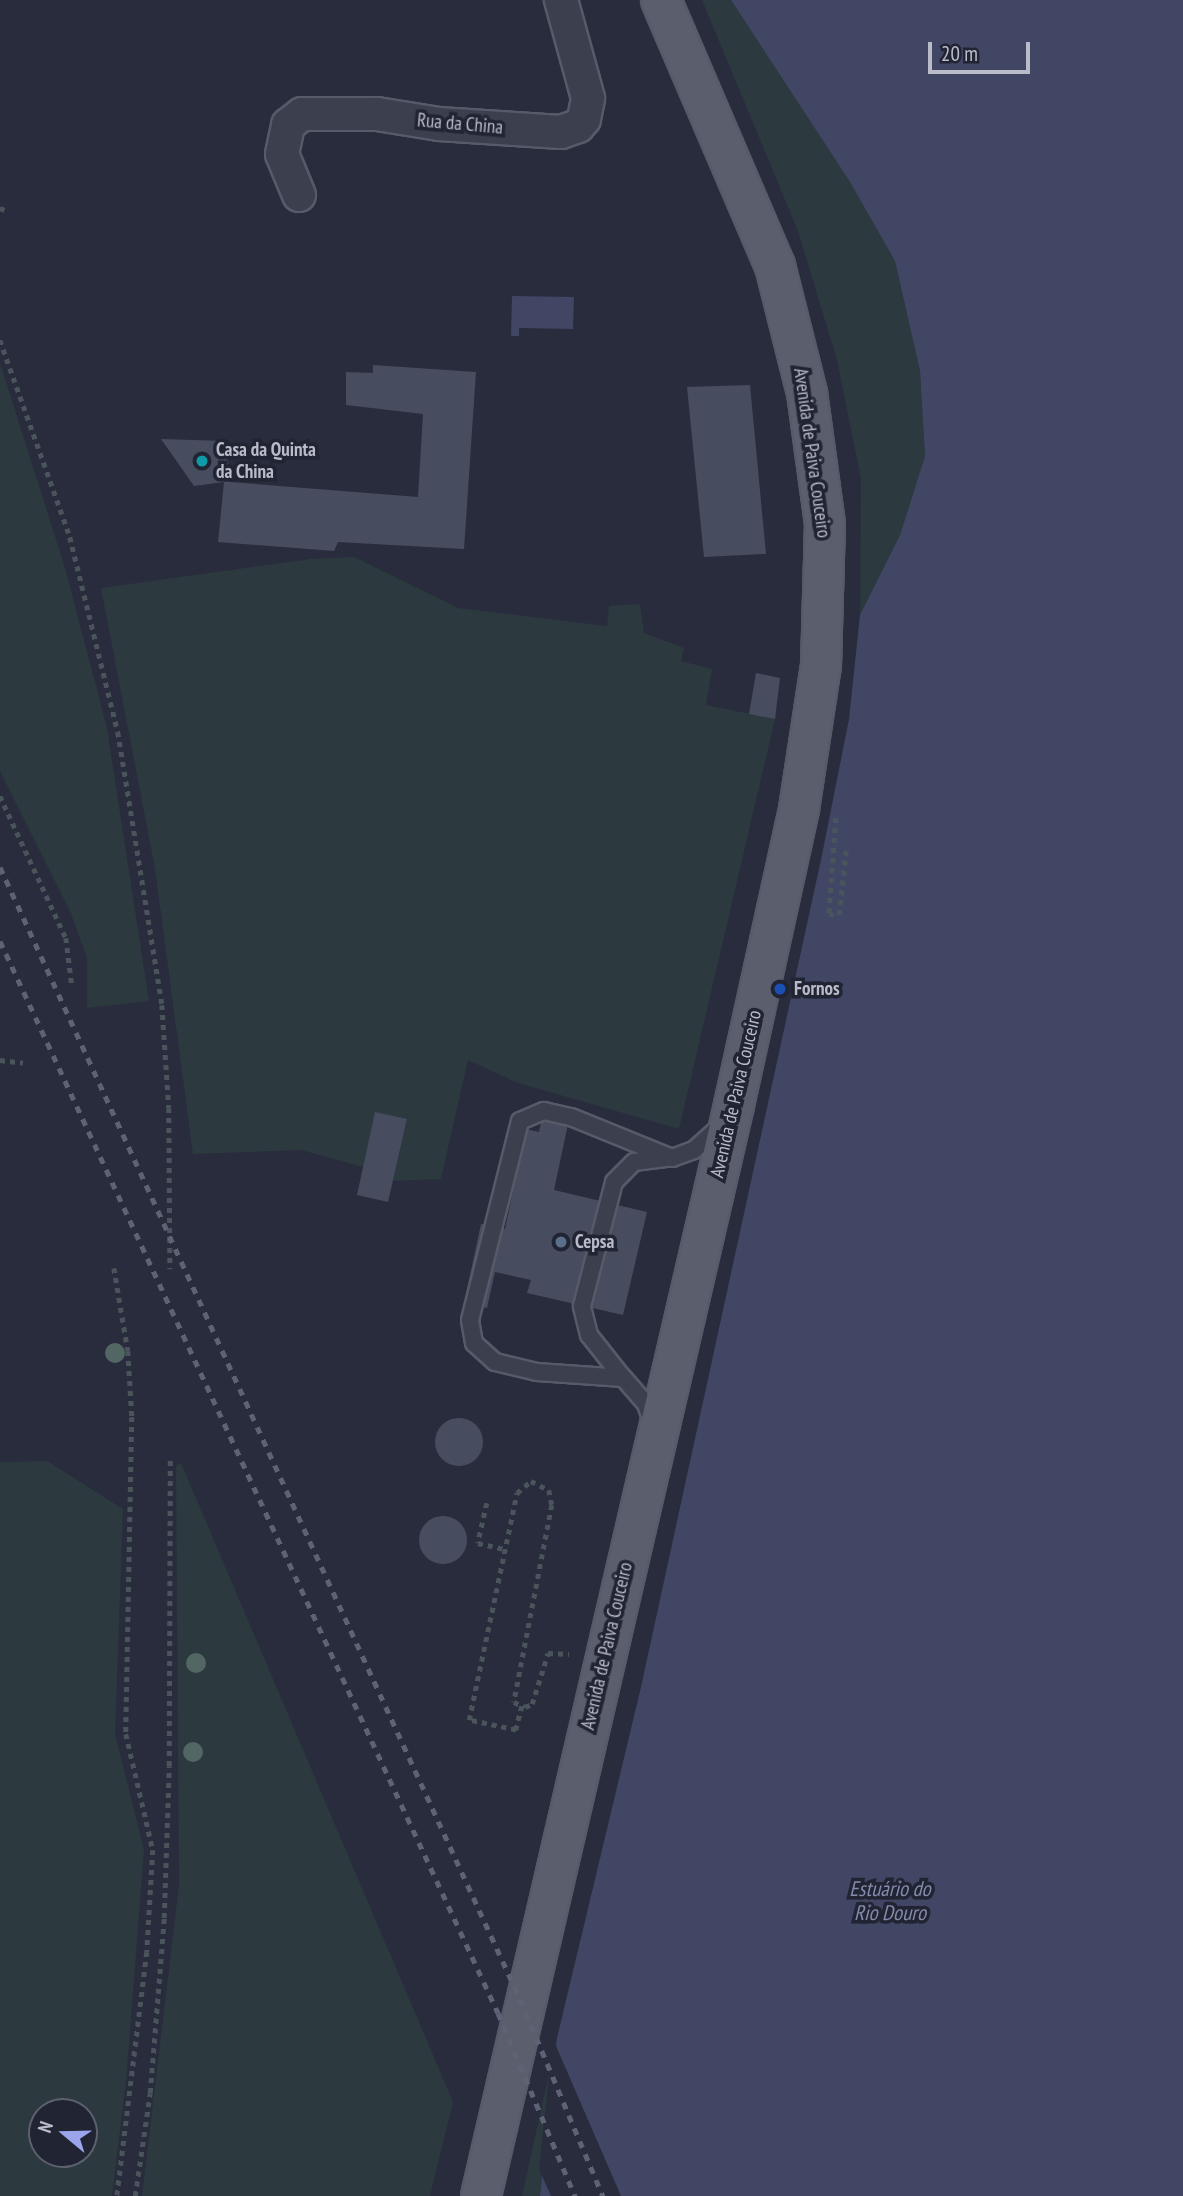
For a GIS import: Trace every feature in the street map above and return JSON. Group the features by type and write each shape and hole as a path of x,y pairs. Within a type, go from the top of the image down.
{"main road":[{"name":"Avenida de Paiva Couceiro","path":"481,2196 655,1435 731,1118 801,796 821,666 825,524 807,393 775,266 661,0"}],"street":[{"name":"Rua da China","path":"299,195 282,154 288,125 302,114 377,114 439,124 561,132 578,126 584,119 588,98 561,0"}],"lane":[{"path":"623,1378 537,1372 495,1362 474,1343 470,1320 520,1121 544,1111 570,1117 672,1157"},
{"path":"655,1435 646,1404 589,1335 582,1306 614,1182 634,1163 672,1157 694,1150 731,1118"}],"path":[{"path":"0,340 48,470 90,604 132,803 162,1005 169,1108 170,1269"},
{"path":"0,796 66,938 72,986"},
{"path":"830,816 837,818 829,915 839,915 846,850"},
{"path":"0,1060 23,1063"},
{"path":"114,1268 128,1351 132,1417 126,1734 153,1850 146,1964 117,2196"},
{"path":"135,2196 150,2093 164,1918 169,1766 170,1460"},
{"path":"531,1481 544,1486 551,1496 550,1521 513,1696 522,1706 516,1730 469,1720 503,1549 519,1487 531,1481"},
{"path":"487,1503 478,1544 503,1549"},
{"path":"522,1706 532,1704 548,1653 604,1662"}],"shaded area":[{"path":"702,0 731,0 850,182 895,261 920,371 925,456 900,535 860,615 861,479 837,360 798,231"},
{"path":"0,363 65,568 107,728 149,1001 87,1008 87,958 70,911 0,771"},
{"path":"354,557 458,608 607,626 609,606 640,604 644,633 684,648 681,661 712,669 706,705 775,719 679,1129 518,1083 468,1060 441,1179 393,1181 407,1119 363,1167 301,1150 193,1154 155,869 101,588 310,559"},
{"path":"47,1461 123,1509 115,1733 144,1850 126,2081 112,2196 0,2196 0,1462"},
{"path":"181,1463 453,2102 430,2196 142,2196 179,1885 176,1466"},
{"path":"557,2038 540,2196 522,2196"}],"water":[{"name":"Estuário do Rio Douro","path":"731,0 1183,0 1183,2196 540,2196 557,2038 641,1687 822,855 849,719 860,615 900,535 925,456 920,371 895,261 850,182"},
{"path":"512,296 574,297 573,329 519,328 519,336 511,336"}],"pier":[{"path":"553,2039 621,2196 551,2196 539,2169"}],"building":[{"name":"Casa da Quinta da China","path":"373,365 476,372 464,549 338,542 334,551 218,542 224,482 194,486 161,439 225,441 230,482 418,497 423,414 346,405 346,372 373,373"},
{"path":"750,385 766,554 704,557 687,387"},
{"path":"756,673 780,678 775,719 749,714"},
{"path":"375,1112 407,1119 388,1202 357,1195"},
{"path":"542,1118 568,1124 554,1190 647,1212 623,1315 527,1293 531,1280 495,1272 487,1308 464,1303 481,1224 505,1229 526,1129 539,1132"},
{"path":"459,1418 476,1425 483,1442 476,1459 459,1466 442,1459 435,1442 442,1425"},
{"path":"443,1516 460,1523 467,1540 460,1557 443,1564 426,1557 419,1540 426,1523"}],"railway":[{"path":"0,867 520,1999 603,2196"},
{"path":"0,941 498,2013 575,2196"}],"place":[{"name":"Casa da Quinta da China","path":"202,461"},
{"name":"Fornos","path":"780,989"},
{"name":"Cepsa","path":"561,1242"}]}
